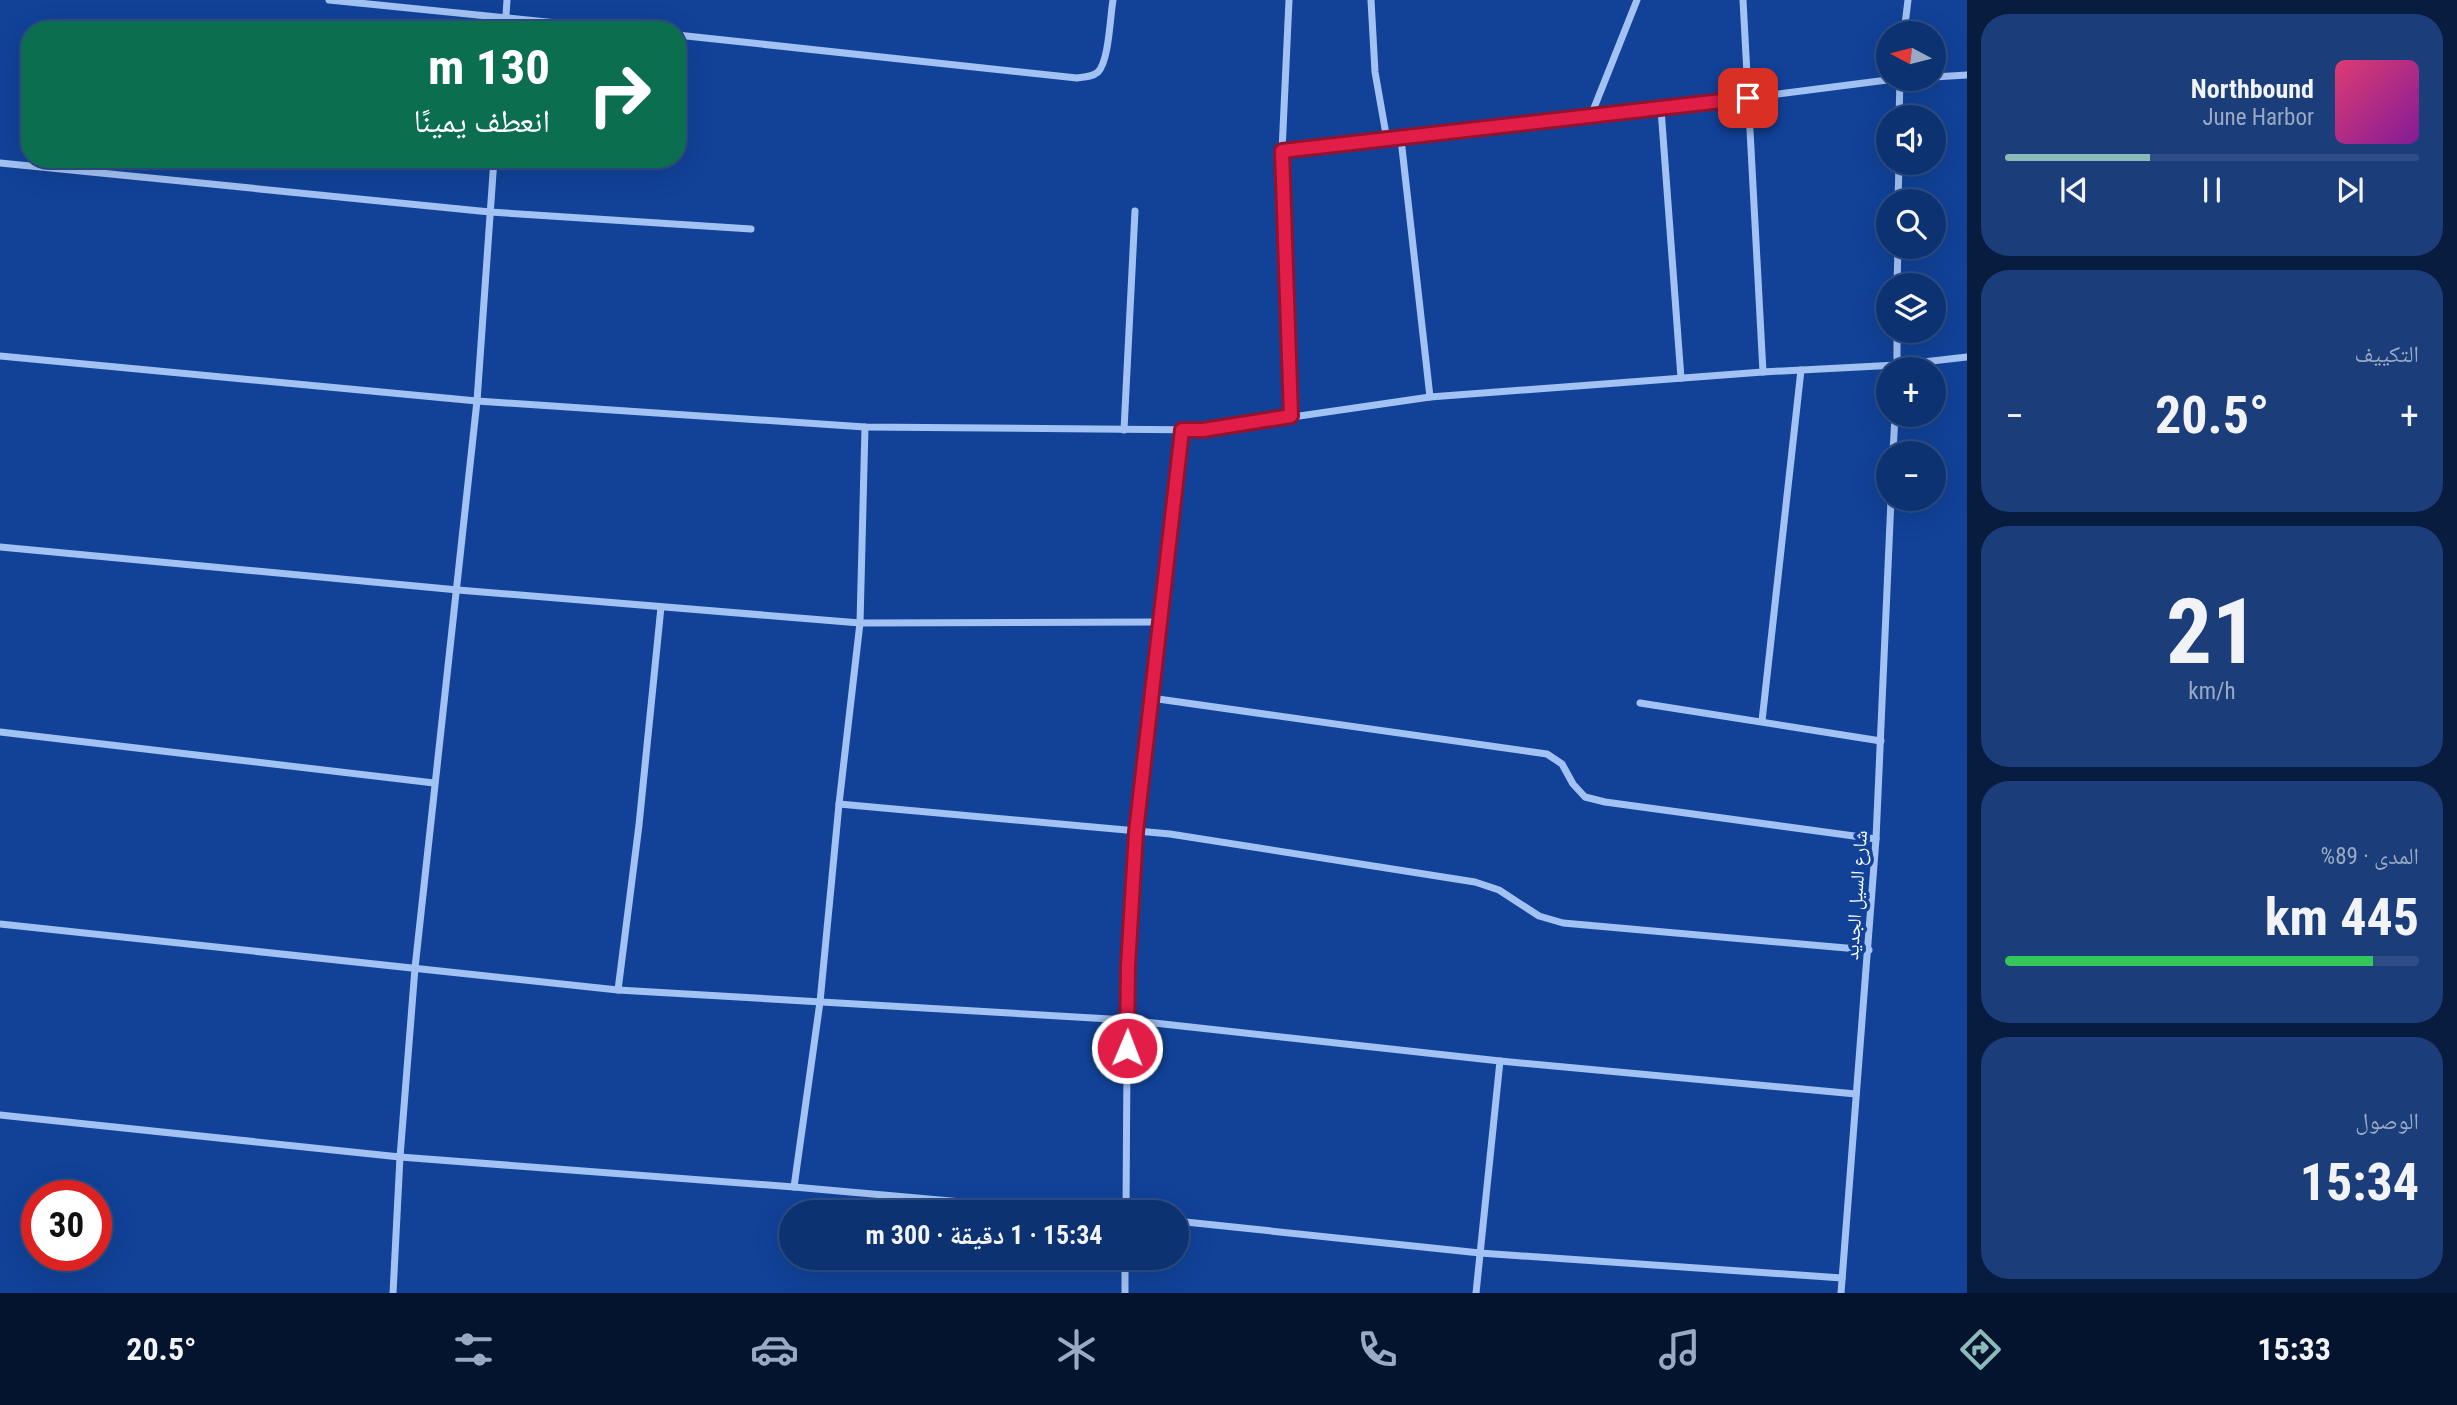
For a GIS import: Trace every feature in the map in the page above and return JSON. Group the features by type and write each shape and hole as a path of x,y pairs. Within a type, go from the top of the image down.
{"street":[{"path":"329,0 543,21"},
{"path":"506,21 508,0"},
{"path":"686,36 1077,78 1092,76 1101,70 1113,0"},
{"path":"1289,0 1282,151 1291,416"},
{"path":"1371,0 1375,72 1387,140"},
{"path":"1590,118 1637,0"},
{"path":"1743,0 1763,372"},
{"path":"1905,21 1908,0"},
{"path":"1946,76 1967,75"},
{"path":"1282,151 1590,118 1876,82"},
{"path":"1661,109 1681,378"},
{"path":"1401,139 1430,397"},
{"path":"0,163 21,165"},
{"path":"50,168 490,212 751,229"},
{"path":"393,1293 400,1157 415,968 477,401 493,168"},
{"path":"1124,430 1135,211"},
{"path":"0,356 477,401 864,427 1124,430 1203,430 1430,397 1763,372 1876,368"},
{"path":"1946,361 1967,358"},
{"path":"1762,721 1801,370"},
{"path":"794,1187 820,1002 860,623 864,427"},
{"path":"1126,1200 1128,953 1136,832 1182,430"},
{"name":"شارع السيل الجديد","path":"1841,1293 1869,950 1891,511"},
{"path":"0,547 458,590 860,623 1160,622"},
{"path":"618,990 639,825 661,607"},
{"path":"1151,698 1547,754 1562,764 1573,784 1586,797 1605,803 1876,839"},
{"path":"1640,703 1881,741"},
{"path":"0,732 434,783"},
{"path":"839,804 1170,834 1475,881 1499,890 1539,916 1563,923 1869,950"},
{"path":"0,924 618,990 1128,1020 1500,1061 1856,1094"},
{"path":"1476,1293 1500,1061"},
{"path":"0,1115 400,1157 940,1200"},
{"path":"1189,1222 1480,1253 1842,1279"},
{"path":"1125,1270 1125,1293"}],"route":[{"path":"1127,1048 1128,966 1136,832 1182,430 1203,430 1291,416 1282,151 1748,98"}]}
